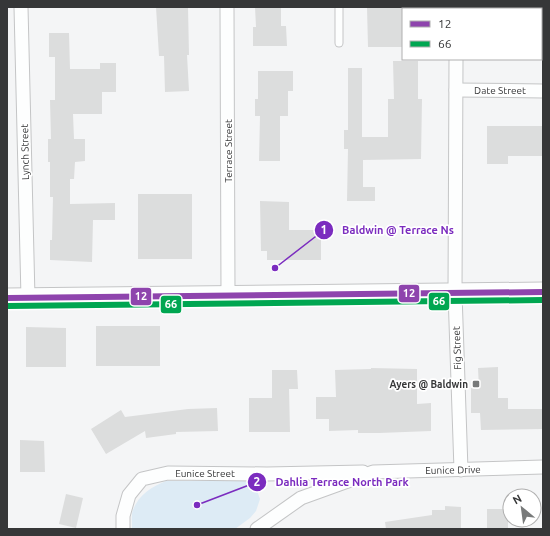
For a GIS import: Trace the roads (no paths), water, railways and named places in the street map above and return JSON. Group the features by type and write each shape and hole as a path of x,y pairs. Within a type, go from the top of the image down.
{"main road":[{"path":"7,298 543,292"}],"street":[{"name":"Lynch Street","path":"21,7 28,298"},
{"name":"Terrace Street","path":"227,7 228,295"},
{"name":"Fig Street","path":"456,60 455,293 461,470"},
{"name":"Date Street","path":"456,90 543,91"},
{"name":"Eunice Drive","path":"257,529 301,498 373,472 543,467"},
{"name":"Eunice Street","path":"123,529 123,516 129,495 142,479 168,473 267,474 373,472"}],"lane":[{"path":"339,7 339,43"}],"place":[{"name":"Baldwin @ Terrace Ns","path":"275,268"},
{"name":"Ayers @ Baldwin","path":"476,384"},
{"name":"Dahlia Terrace North Park","path":"197,505"}]}
